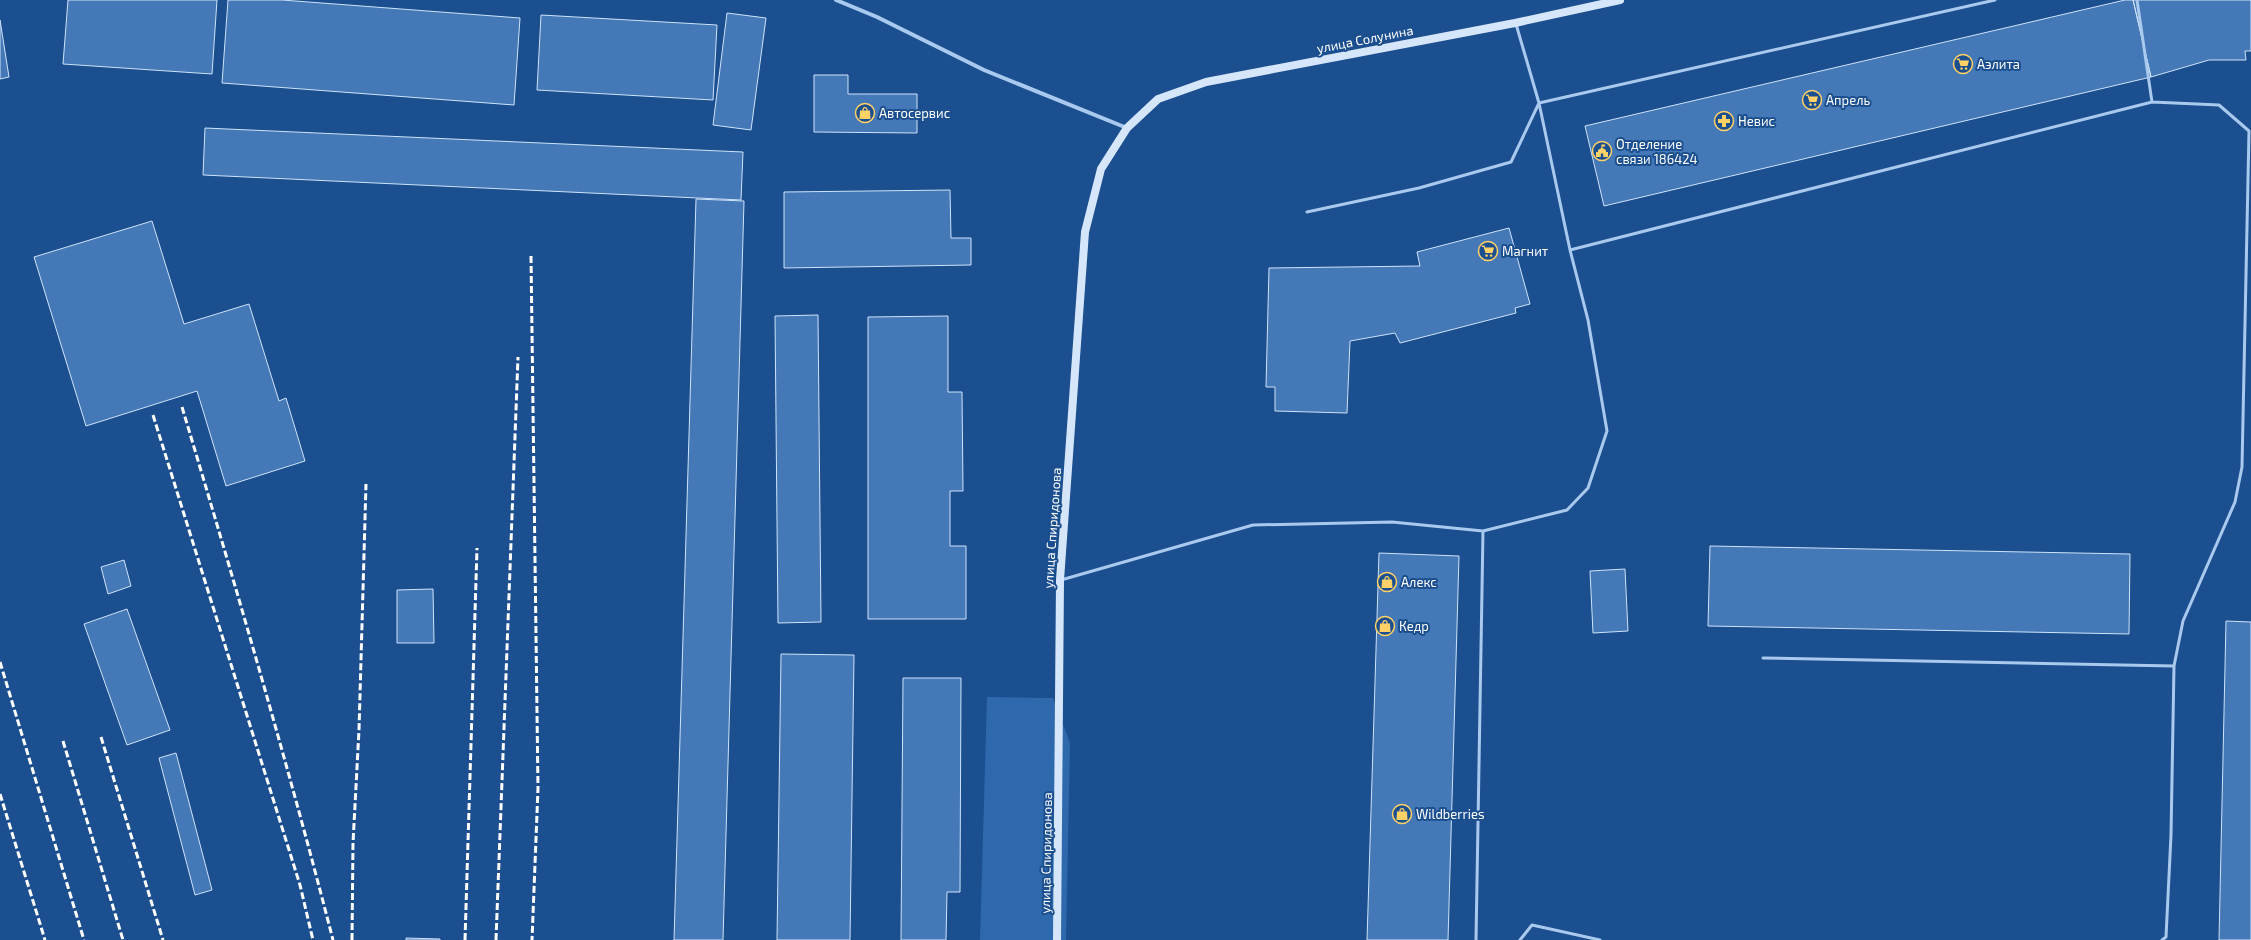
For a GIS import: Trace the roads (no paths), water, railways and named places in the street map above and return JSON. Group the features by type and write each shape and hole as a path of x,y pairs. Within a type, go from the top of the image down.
{"street":[{"path":"836,0 877,17 984,70 1127,128"},
{"name":"улица Солунина","path":"1127,128 1158,99 1206,82 1515,23 1620,0"},
{"name":"улица Спиридонова","path":"1057,940 1060,580 1085,232 1101,170 1127,128"}],"lane":[{"path":"1539,103 1996,0"},
{"path":"2137,0 2152,102"},
{"path":"1060,580 1253,525 1392,522 1483,531 1567,510 1588,488 1606,432 1588,320 1570,250 1539,103 1515,23"},
{"path":"1570,250 2152,102 2219,105 2249,131 2242,467 2235,502 2184,621 2174,666 2171,835 2166,937 2162,940"},
{"path":"1307,212 1419,188 1511,162 1539,103"},
{"path":"1476,940 1483,531"},
{"path":"1763,658 2174,666"},
{"path":"1520,940 1532,925 1600,940"}],"railway":[{"path":"531,256 538,788 532,940"},
{"path":"496,940 518,357"},
{"path":"182,407 260,673 333,940"},
{"path":"153,415 300,885 313,940"},
{"path":"352,940 353,843 359,730 366,484"},
{"path":"465,940 477,548"},
{"path":"0,662 84,940"},
{"path":"101,737 163,940"},
{"path":"63,741 123,940"},
{"path":"0,794 45,940"}],"place":[{"name":"Аэлита","path":"1963,64"},
{"name":"Апрель","path":"1812,100"},
{"name":"Автосервис","path":"865,113"},
{"name":"Невис","path":"1724,121"},
{"name":"Отделение связи 186424","path":"1602,151"},
{"name":"Магнит","path":"1488,251"},
{"name":"Алекс","path":"1387,582"},
{"name":"Кедр","path":"1385,626"},
{"name":"Wildberries","path":"1402,814"}]}
